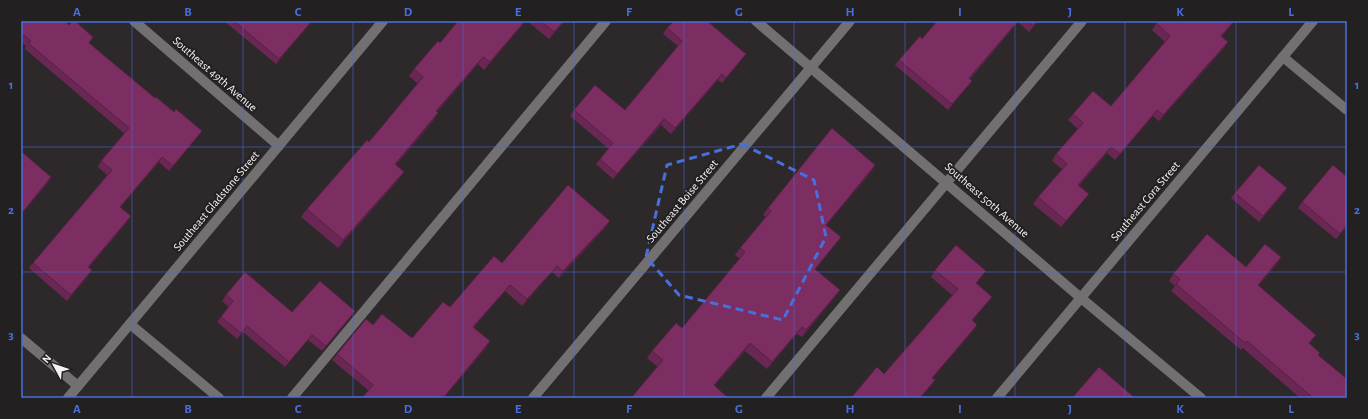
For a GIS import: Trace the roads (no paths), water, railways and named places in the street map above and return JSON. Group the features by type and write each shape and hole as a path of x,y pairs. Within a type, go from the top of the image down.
{"street":[{"name":"Southeast 49th Avenue","path":"134,21 278,146"},
{"name":"Southeast Gladstone Street","path":"68,398 383,21"},
{"path":"292,398 606,21"},
{"name":"Southeast 50th Avenue","path":"756,21 1081,298 1201,398"},
{"name":"Southeast Boise Street","path":"533,398 850,21"},
{"path":"766,398 1082,21"},
{"name":"Southeast Cora Street","path":"997,398 1313,21"},
{"path":"1283,57 1347,110"},
{"path":"130,324 219,398"},
{"path":"21,338 78,386"}]}
